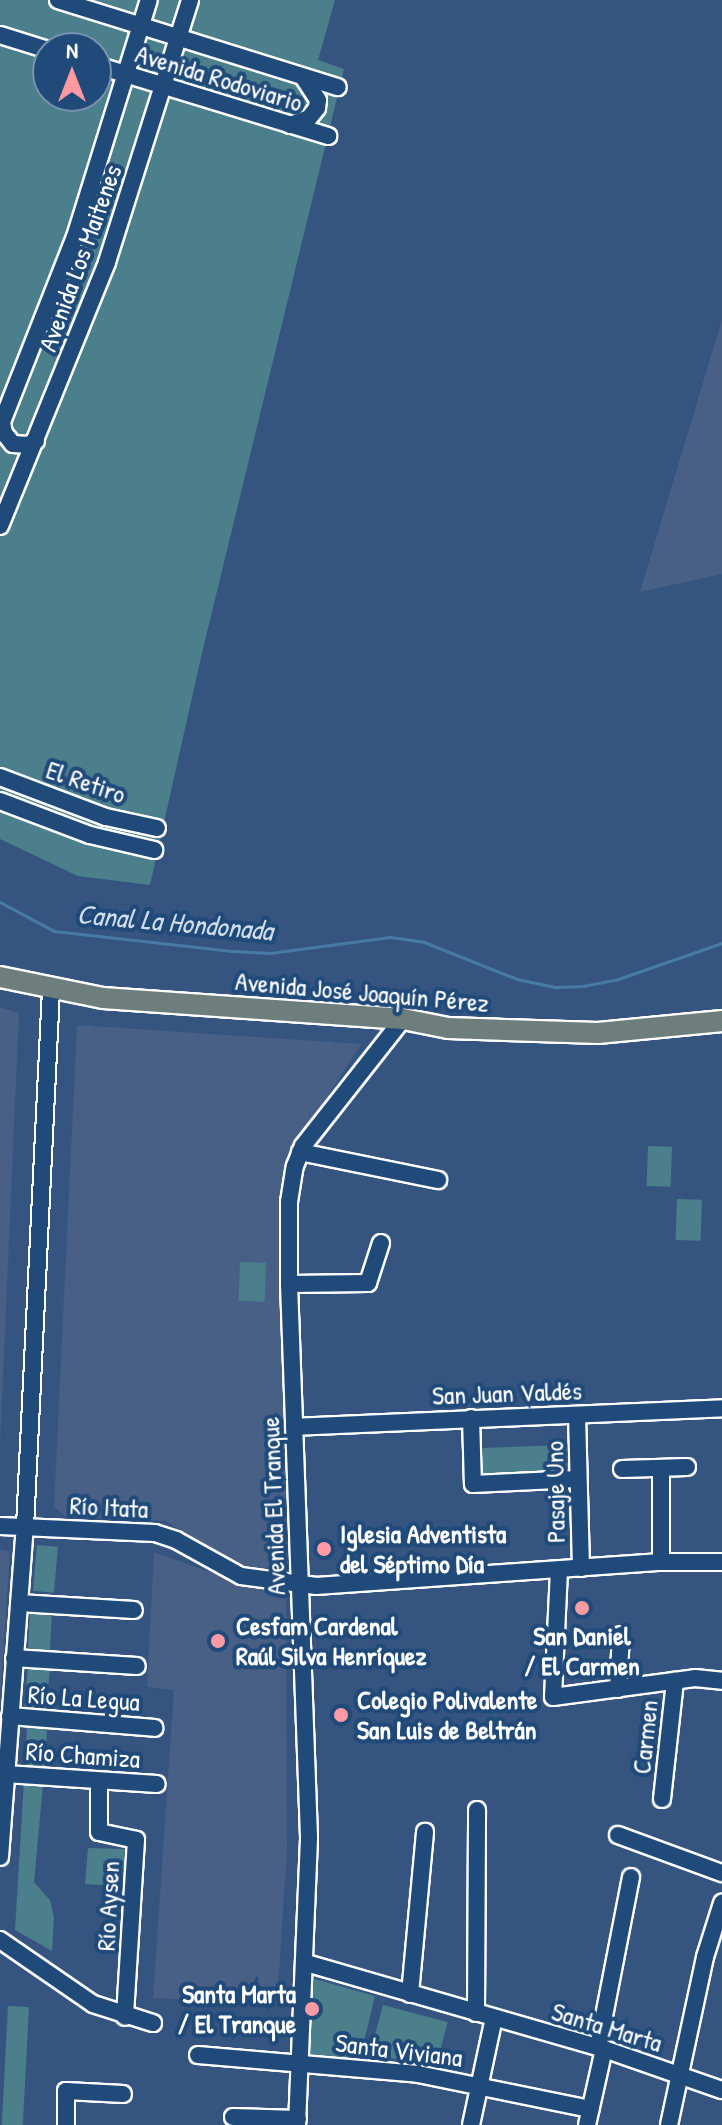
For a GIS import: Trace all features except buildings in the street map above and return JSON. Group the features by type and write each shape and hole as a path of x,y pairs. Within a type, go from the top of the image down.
{"main road":[{"name":"Avenida José Joaquín Pérez","path":"0,977 51,990 103,998 403,1019 448,1028 598,1033 722,1021"}],"street":[{"name":"Avenida Rodoviario","path":"58,0 338,87"},
{"name":"Avenida Los Maitenes","path":"1,424 75,237 149,0"},
{"name":"Avenida Los Maitenes","path":"0,526 107,262 190,0"},
{"path":"0,35 32,45"},
{"name":"Avenida Rodoviario","path":"112,70 328,136"},
{"path":"290,125 309,118 317,108 316,96 303,77"},
{"path":"1,424 13,444 28,445 36,441"},
{"name":"El Retiro","path":"0,777 80,808 157,828"},
{"name":"El Retiro","path":"0,801 71,829 154,850"},
{"path":"125,844 133,837 133,823"},
{"path":"0,1857 25,1527 51,990"},
{"name":"Avenida El Tranque","path":"299,2123 309,1847 289,1284 289,1202 300,1152 330,1107 403,1019"},
{"path":"300,1152 438,1180"},
{"path":"289,1284 368,1283 381,1243"},
{"name":"San Juan Valdés","path":"294,1427 722,1408"},
{"name":"Pasaje Uno","path":"577,1415 581,1568"},
{"path":"471,1418 473,1484 577,1479"},
{"path":"622,1469 687,1467"},
{"path":"661,1468 661,1562"},
{"name":"Río Itata","path":"0,1526 165,1535 241,1576 299,1584 347,1585 661,1562 722,1562"},
{"name":"Carmen","path":"559,1570 553,1697 695,1678 722,1681"},
{"path":"19,1603 134,1610"},
{"name":"Carmen","path":"618,1689 621,1635"},
{"path":"14,1658 137,1666"},
{"name":"Carmen","path":"662,1799 675,1681"},
{"name":"Río La Legua","path":"10,1716 155,1728"},
{"name":"Río Chamiza","path":"6,1774 157,1784"},
{"name":"Río Aysen","path":"99,1781 99,1832 136,1840 125,2017"},
{"path":"476,2013 477,1810"},
{"path":"410,1994 425,1832"},
{"path":"618,1835 722,1873"},
{"path":"588,2117 631,1877"},
{"path":"669,2125 705,1957 722,1903"},
{"path":"0,1940 85,1999 125,2017 153,2023"},
{"name":"Santa Marta","path":"306,1963 601,2048 722,2090"},
{"path":"471,2125 494,2018"},
{"name":"Santa Viviana","path":"198,2055 301,2062 480,2084 588,2117"},
{"path":"66,2125 66,2091 123,2094"},
{"path":"233,2117 299,2123"}],"shaded area":[{"path":"722,319 722,574 640,592"},
{"path":"0,1007 19,1013 0,1444"},
{"path":"77,1025 361,1044 288,1158 281,1210 281,1314 288,1567 251,1568 218,1554 166,1521 65,1516 54,1507"},
{"path":"0,1550 10,1551 0,1702"},
{"path":"154,1552 246,1585 286,1594 287,1850 277,2004 153,1998 174,1690 147,1687"}],"green space":[{"path":"0,0 335,0 318,60 344,69 201,657 150,885 78,876 0,839"},
{"path":"648,1146 672,1147 671,1187 647,1186"},
{"path":"677,1199 702,1200 701,1241 676,1240"},
{"path":"240,1262 266,1263 265,1302 239,1301"},
{"path":"567,1445 568,1477 477,1480 476,1448"},
{"path":"37,1545 58,1547 54,1593 33,1591"},
{"path":"30,1610 52,1611 50,1651 28,1650"},
{"path":"28,1666 50,1668 46,1712 24,1710"},
{"path":"27,1727 47,1728 45,1768 25,1767"},
{"path":"24,1781 43,1784 34,1882 50,1900 54,1917 52,1951 15,1930"},
{"path":"88,1848 124,1849 128,1854 127,1873 116,1872 115,1886 85,1884"},
{"path":"311,1978 375,1996 359,2062 306,2055"},
{"path":"383,2005 448,2022 435,2070 370,2052"},
{"path":"8,2006 29,2007 23,2125 2,2125"}],"waterway":[{"name":"Canal La Hondonada","path":"0,902 54,931 232,951 270,953 390,937 424,942 517,979 556,987 583,986 618,979 722,943"}],"place":[{"name":"Iglesia Adventista del Séptimo Día","path":"324,1549"},
{"name":"San Daniel / El Carmen","path":"582,1608"},
{"name":"Cesfam Cardenal Raúl Silva Henríquez","path":"218,1641"},
{"name":"Colegio Polivalente San Luis de Beltrán","path":"341,1715"},
{"name":"Santa Marta / El Tranque","path":"312,2009"}]}
